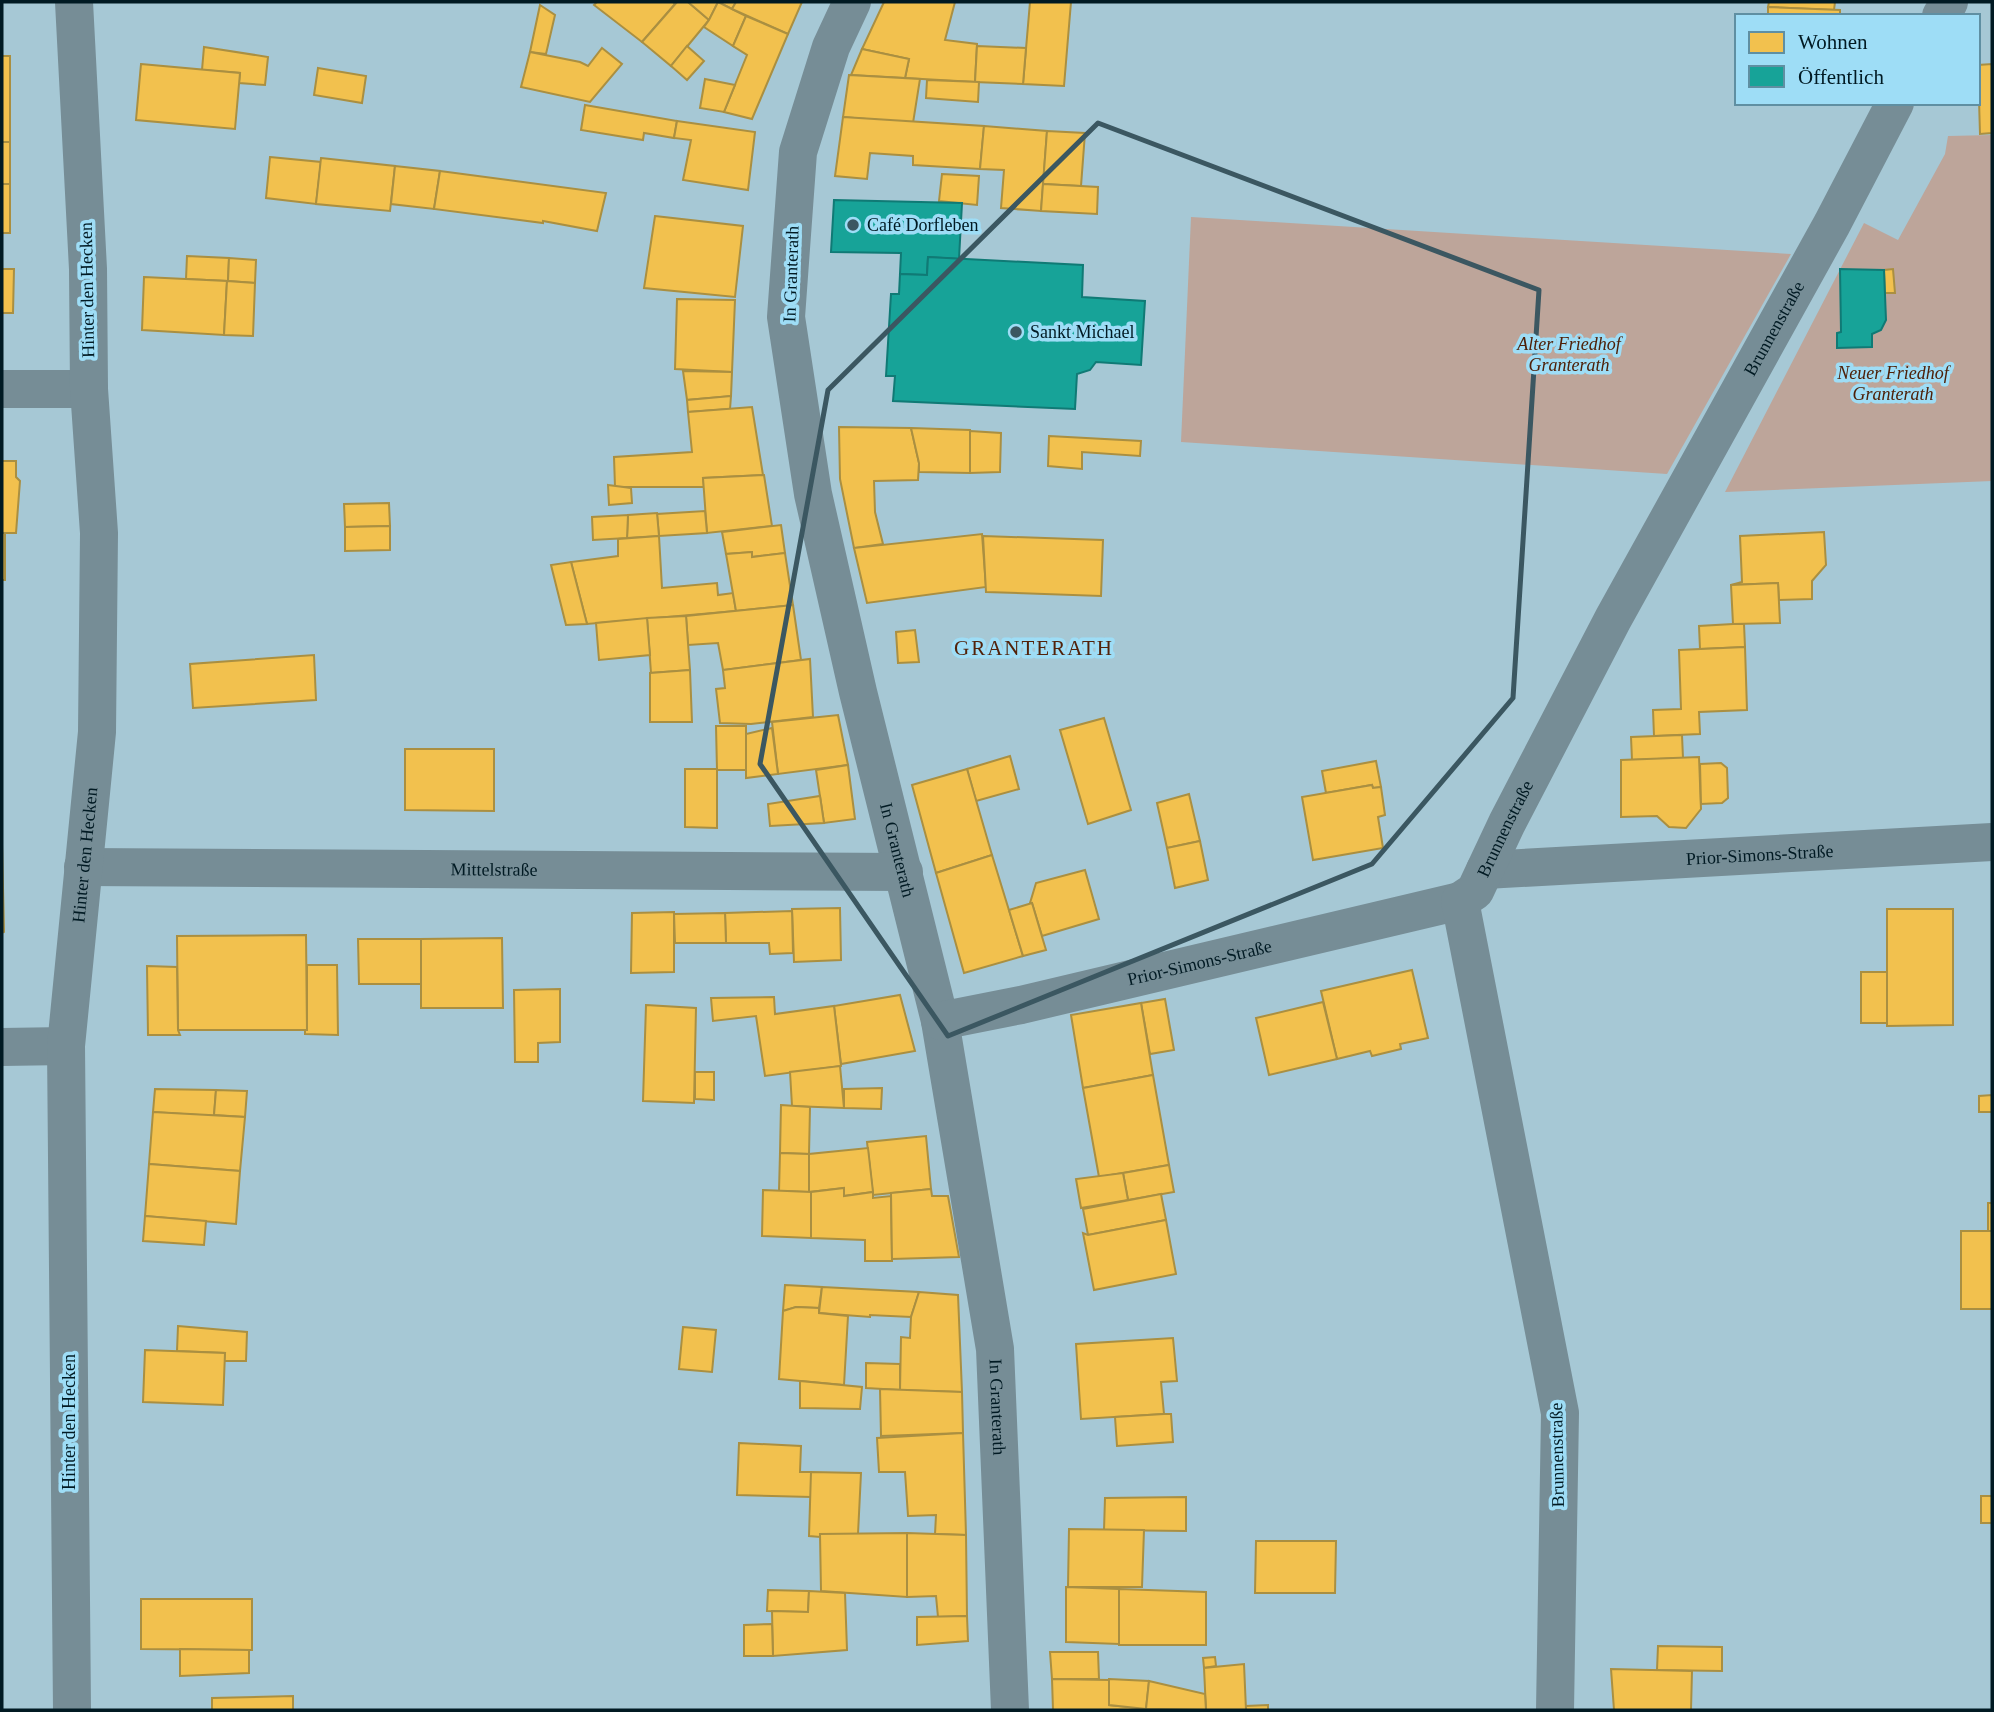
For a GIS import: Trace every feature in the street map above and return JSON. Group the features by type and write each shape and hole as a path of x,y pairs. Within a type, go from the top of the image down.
{"street":[{"name":"Hinter den Hecken","path":"72,1710 66,1046 97,732 99,533 89,389 88,269 74,2"},
{"name":"In Granterath","path":"852,2 831,47 798,152 786,317 813,494 858,692 940,1021 995,1349 1010,1710"},
{"name":"Brunnenstraße","path":"1555,1710 1560,1413 1460,901 1475,891 1507,823 1613,619 1832,224 1894,105"},
{"path":"2,389 89,389"},
{"name":"Prior-Simons-Straße","path":"1485,870 1992,842"},
{"name":"Mittelstraße","path":"83,867 904,872"},
{"name":"Prior-Simons-Straße","path":"940,1021 1021,1005 1460,901"},
{"path":"2,1047 66,1046"}],"highlighted area":[{"path":"1098,123 1539,290 1513,698 1372,864 948,1036 760,764 828,390"}],"green space":[{"name":"Neuer Friedhof Granterath","path":"1992,135 1992,481 1725,492 1864,223 1898,240 1945,154 1948,136"},
{"name":"Alter Friedhof Granterath","path":"1191,217 1791,254 1667,474 1181,442"}],"building: Wohnen":[{"path":"597,2 675,4 642,42 594,5"},
{"path":"677,2 688,2 709,20 671,66 642,42"},
{"path":"688,2 718,2 709,20"},
{"path":"718,2 736,2 732,9"},
{"path":"718,2 746,16 733,46 704,27"},
{"path":"736,2 802,2 788,34 732,9"},
{"path":"884,2 955,2 945,40 977,44 975,82 905,78 909,59 862,49"},
{"path":"1030,2 1071,2 1064,86 1023,84"},
{"path":"1769,2 1835,2 1834,10 1768,7"},
{"path":"540,5 555,15 546,54 530,52"},
{"path":"1768,7 1840,10 1840,14 1768,14"},
{"path":"746,16 788,34 752,119 724,112 747,55 733,46"},
{"path":"687,46 704,61 687,80 671,66"},
{"path":"977,46 1026,48 1023,84 975,82"},
{"path":"204,47 268,57 265,85 239,83 240,73 202,70"},
{"path":"602,48 622,64 590,102 521,87 530,52 588,66"},
{"path":"862,49 909,59 905,78 851,75"},
{"path":"2,56 10,56 10,142 2,142"},
{"path":"141,64 240,73 235,129 136,120"},
{"path":"1992,64 1992,133 1980,134 1980,65"},
{"path":"318,68 366,76 362,103 314,95"},
{"path":"849,75 920,79 913,123 843,117"},
{"path":"705,79 735,85 724,112 700,108"},
{"path":"927,80 979,82 978,102 926,98"},
{"path":"585,105 677,121 674,138 644,133 643,140 581,130"},
{"path":"843,117 984,126 980,169 913,165 913,156 870,153 867,179 835,176"},
{"path":"677,121 755,132 748,190 683,180 691,140 674,138"},
{"path":"984,126 1047,131 1041,211 1001,208 1004,170 980,169"},
{"path":"1047,131 1085,133 1081,186 1043,184"},
{"path":"2,142 10,142 10,184 2,184"},
{"path":"270,157 321,162 316,204 266,198"},
{"path":"321,158 395,166 390,211 316,204"},
{"path":"395,166 440,171 434,209 391,204"},
{"path":"440,171 606,193 597,231 543,221 434,209"},
{"path":"942,174 979,176 977,205 939,201"},
{"path":"2,184 10,184 10,233 2,233"},
{"path":"1043,184 1098,187 1097,214 1041,211"},
{"path":"655,216 743,226 735,297 644,288"},
{"path":"187,256 229,258 228,281 186,279"},
{"path":"229,258 256,260 255,283 228,281"},
{"path":"2,269 14,269 13,313 2,313"},
{"path":"1893,269 1895,293 1885,293 1884,270"},
{"path":"144,277 227,281 224,335 142,330"},
{"path":"227,281 255,283 253,336 224,335"},
{"path":"677,299 735,300 732,372 675,369"},
{"path":"683,371 732,372 731,396 687,400"},
{"path":"731,396 730,409 688,412 687,400"},
{"path":"752,407 763,475 703,478 704,487 615,487 614,457 692,452 688,412"},
{"path":"839,427 911,428 919,463 918,480 874,481 875,512 883,544 854,548 840,479"},
{"path":"911,428 970,430 970,473 919,472"},
{"path":"970,431 1001,433 1000,472 970,473"},
{"path":"1049,436 1141,441 1140,456 1082,452 1082,469 1048,466"},
{"path":"2,461 16,461 16,477 20,481 16,533 2,533"},
{"path":"764,475 772,526 707,533 703,478"},
{"path":"608,485 631,488 632,503 609,505"},
{"path":"389,503 390,526 345,527 344,504"},
{"path":"705,511 707,533 659,536 657,514"},
{"path":"657,513 659,536 627,538 628,515"},
{"path":"628,515 627,538 593,540 592,517"},
{"path":"781,525 785,553 752,557 752,552 726,554 722,532"},
{"path":"390,526 390,550 345,551 345,527"},
{"path":"1824,532 1826,565 1812,581 1812,599 1779,600 1778,583 1731,585 1742,582 1740,536"},
{"path":"2,533 5,533 5,580 2,580"},
{"path":"982,534 986,587 867,603 854,548"},
{"path":"659,536 662,588 717,583 718,595 733,593 736,611 587,624 571,562 618,556 618,539"},
{"path":"983,536 1103,540 1101,596 986,592"},
{"path":"752,552 752,557 785,553 793,605 736,611 726,554"},
{"path":"571,562 587,624 566,625 551,565"},
{"path":"1778,583 1780,623 1733,624 1731,585"},
{"path":"793,605 801,660 723,670 718,643 688,645 686,616"},
{"path":"686,616 690,670 651,673 647,618"},
{"path":"647,618 650,655 599,660 596,623"},
{"path":"1744,624 1745,647 1700,649 1699,626"},
{"path":"915,630 919,662 898,663 896,632"},
{"path":"1745,647 1747,710 1699,712 1700,734 1654,736 1653,710 1681,709 1679,650"},
{"path":"314,655 316,700 193,708 190,664"},
{"path":"810,659 813,717 751,724 720,723 716,689 725,688 723,670"},
{"path":"690,670 692,722 650,722 650,673"},
{"path":"838,715 848,765 778,774 772,722"},
{"path":"1104,718 1131,810 1088,824 1060,730"},
{"path":"716,726 746,726 746,770 717,770"},
{"path":"772,728 778,774 746,778 746,734"},
{"path":"1682,735 1683,758 1632,760 1631,737"},
{"path":"405,749 494,749 494,811 405,810"},
{"path":"1010,756 1019,789 976,801 967,769"},
{"path":"1699,757 1701,809 1686,828 1669,827 1657,816 1621,817 1621,760"},
{"path":"1376,761 1381,787 1373,788 1372,785 1326,793 1322,771"},
{"path":"1721,763 1727,768 1728,798 1722,803 1701,804 1700,764"},
{"path":"848,765 855,819 824,823 816,770"},
{"path":"685,769 717,769 717,828 685,827"},
{"path":"967,769 992,855 936,873 912,785"},
{"path":"1372,785 1373,788 1381,787 1385,815 1378,817 1383,848 1313,860 1302,797"},
{"path":"1189,794 1200,841 1167,848 1157,803"},
{"path":"820,796 824,823 770,826 768,804"},
{"path":"1200,841 1208,880 1175,888 1167,848"},
{"path":"2,844 4,932 2,933"},
{"path":"992,855 1023,956 964,973 936,873"},
{"path":"1085,870 1099,919 1042,936 1030,903 1036,883"},
{"path":"1032,903 1046,950 1023,956 1009,910"},
{"path":"840,908 841,960 794,962 792,909"},
{"path":"1887,909 1953,909 1953,1025 1887,1026"},
{"path":"792,911 793,953 770,954 769,943 726,943 725,913"},
{"path":"674,912 674,972 631,973 632,913"},
{"path":"725,913 726,943 675,943 674,914"},
{"path":"306,935 307,1030 178,1030 177,936"},
{"path":"502,938 503,1008 421,1008 421,939"},
{"path":"358,939 421,939 421,984 359,984"},
{"path":"307,965 337,965 338,1035 305,1034"},
{"path":"147,966 177,967 180,1035 148,1035"},
{"path":"1412,970 1428,1038 1400,1044 1401,1049 1372,1056 1370,1051 1337,1059 1321,991"},
{"path":"1861,972 1887,972 1887,1023 1861,1023"},
{"path":"560,989 560,1042 538,1043 538,1062 515,1062 514,990"},
{"path":"900,995 915,1051 841,1064 834,1006"},
{"path":"774,997 775,1014 834,1006 841,1066 765,1076 756,1016 713,1021 711,998"},
{"path":"1165,999 1174,1050 1150,1054 1141,1003"},
{"path":"1323,1002 1337,1059 1269,1075 1256,1018"},
{"path":"1141,1003 1153,1075 1083,1088 1071,1015"},
{"path":"646,1005 696,1008 694,1103 643,1101"},
{"path":"840,1066 844,1108 792,1106 790,1072"},
{"path":"695,1072 714,1072 714,1100 695,1099"},
{"path":"1153,1075 1169,1165 1099,1177 1083,1088"},
{"path":"882,1088 881,1109 844,1108 844,1089"},
{"path":"155,1089 216,1090 214,1116 153,1112"},
{"path":"216,1090 247,1091 245,1117 214,1115"},
{"path":"1992,1095 1992,1112 1979,1112 1979,1096"},
{"path":"781,1105 810,1107 809,1154 780,1153"},
{"path":"153,1112 245,1117 240,1171 149,1164"},
{"path":"926,1136 931,1189 873,1195 867,1142"},
{"path":"868,1148 873,1192 844,1196 844,1188 809,1192 809,1154"},
{"path":"780,1153 809,1154 809,1192 779,1191"},
{"path":"149,1164 240,1171 236,1224 145,1216"},
{"path":"1169,1165 1174,1192 1128,1200 1123,1173"},
{"path":"1123,1173 1128,1200 1081,1208 1076,1179"},
{"path":"844,1188 844,1196 873,1192 873,1198 891,1196 892,1261 865,1261 865,1240 811,1238 811,1192"},
{"path":"931,1189 932,1196 948,1196 959,1257 892,1259 891,1193"},
{"path":"763,1190 811,1192 811,1238 762,1236"},
{"path":"1161,1194 1166,1220 1088,1235 1083,1209"},
{"path":"1988,1203 1992,1203 1992,1231 1988,1231"},
{"path":"145,1216 206,1221 204,1245 143,1241"},
{"path":"1166,1220 1176,1274 1094,1290 1083,1233 1088,1235"},
{"path":"1961,1231 1992,1231 1992,1309 1961,1309"},
{"path":"785,1285 822,1287 819,1308 796,1307 783,1311"},
{"path":"822,1287 919,1292 911,1317 870,1317 819,1313"},
{"path":"919,1292 958,1295 962,1392 900,1390 901,1337 910,1338 911,1317"},
{"path":"796,1307 819,1308 819,1313 848,1316 844,1385 779,1379 783,1311"},
{"path":"178,1326 247,1332 246,1361 224,1361 225,1353 177,1351"},
{"path":"683,1327 716,1330 712,1372 679,1369"},
{"path":"1173,1338 1177,1381 1161,1382 1164,1414 1081,1419 1076,1344"},
{"path":"145,1350 225,1353 223,1405 143,1402"},
{"path":"866,1363 900,1364 900,1390 866,1388"},
{"path":"800,1381 862,1387 860,1409 800,1408"},
{"path":"880,1389 962,1392 963,1433 881,1436"},
{"path":"1171,1414 1173,1442 1117,1446 1115,1417"},
{"path":"963,1433 966,1535 935,1534 936,1515 908,1516 905,1472 879,1472 877,1438"},
{"path":"739,1443 801,1446 800,1472 811,1472 811,1497 737,1495"},
{"path":"811,1472 861,1473 858,1534 809,1536"},
{"path":"1981,1496 1992,1496 1992,1523 1981,1523"},
{"path":"1186,1497 1186,1531 1104,1530 1105,1498"},
{"path":"1069,1529 1144,1530 1142,1587 1068,1587"},
{"path":"907,1533 907,1597 821,1591 820,1534"},
{"path":"907,1533 966,1535 967,1616 938,1617 936,1596 907,1597"},
{"path":"1256,1541 1336,1541 1335,1593 1255,1593"},
{"path":"1066,1587 1119,1589 1119,1644 1066,1642"},
{"path":"1119,1589 1206,1592 1206,1645 1119,1645"},
{"path":"768,1590 809,1591 808,1612 767,1611"},
{"path":"809,1591 845,1593 847,1650 773,1656 772,1611 808,1612"},
{"path":"141,1599 252,1599 252,1650 141,1649"},
{"path":"967,1616 968,1641 917,1645 917,1617"},
{"path":"772,1624 773,1656 744,1656 744,1625"},
{"path":"1658,1646 1722,1647 1722,1671 1657,1670"},
{"path":"180,1649 249,1650 249,1673 180,1676"},
{"path":"1050,1652 1098,1652 1099,1679 1052,1679"},
{"path":"1215,1657 1216,1666 1204,1668 1203,1658"},
{"path":"1244,1664 1246,1710 1206,1710 1204,1668"},
{"path":"1611,1669 1692,1671 1691,1710 1614,1710"},
{"path":"1052,1679 1109,1680 1109,1705 1160,1710 1053,1710"},
{"path":"1109,1679 1149,1681 1146,1709 1109,1705"},
{"path":"1149,1681 1205,1694 1206,1710 1146,1709"},
{"path":"293,1696 293,1710 212,1710 212,1698"},
{"path":"1268,1705 1268,1710 1246,1710 1246,1706"}],"building: Öffentlich":[{"path":"834,200 962,203 959,259 928,257 927,275 900,274 901,253 831,252"},
{"name":"Sankt Michael","path":"928,257 1083,265 1082,297 1145,301 1141,365 1096,362 1090,370 1077,374 1075,409 893,401 895,376 886,376 891,294 899,294 900,274 927,275"},
{"path":"1840,269 1884,270 1886,320 1881,330 1872,334 1872,347 1837,348 1837,333 1841,332"}],"place":[{"name":"Café Dorfleben","path":"853,225"},
{"name":"Sankt Michael","path":"1016,332"}],"district":[{"name":"GRANTERATH","path":"1034,648"}]}
